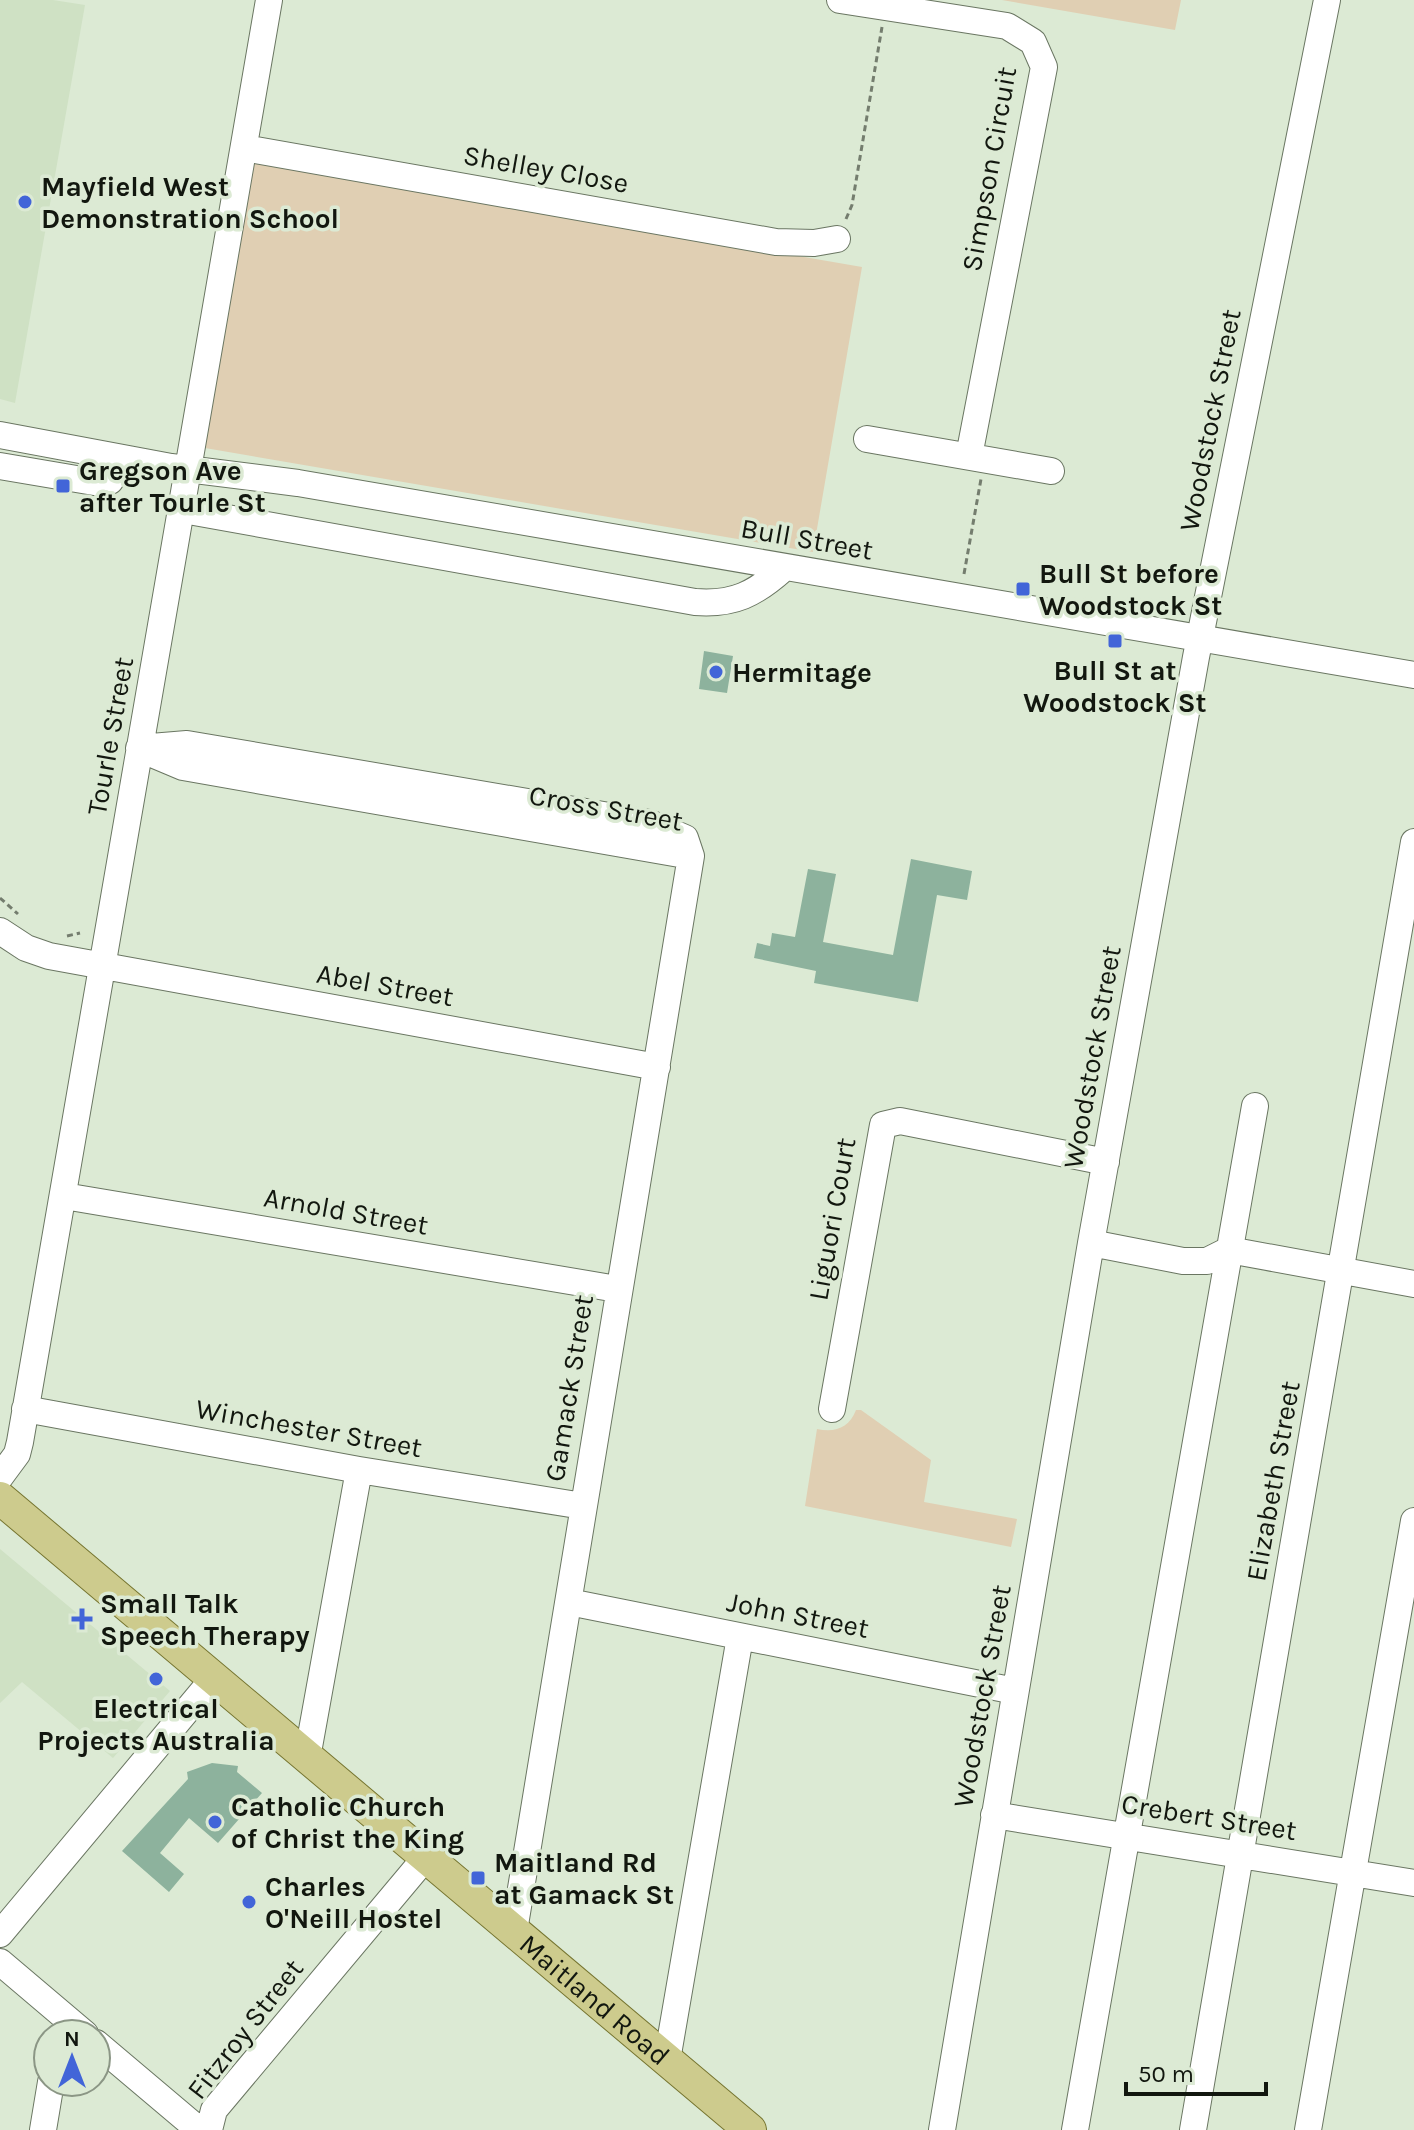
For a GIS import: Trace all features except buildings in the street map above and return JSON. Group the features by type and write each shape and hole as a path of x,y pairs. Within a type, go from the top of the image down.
{"main road":[{"name":"Maitland Road","path":"0,1498 750,2130"}],"street":[{"name":"Tourle Street","path":"0,1477 17,1454 64,1196 269,0"},
{"name":"Simpson Circuit","path":"840,0 1007,26 1033,42 1044,67 975,468"},
{"name":"Woodstock Street","path":"942,2130 1091,1243 1199,640 1327,0"},
{"name":"Shelley Close","path":"244,148 776,242 814,243 837,239"},
{"name":"Bull Street","path":"0,435 189,470 298,483 1414,675"},
{"path":"867,439 975,468 1051,471"},
{"path":"0,466 100,483 110,481 125,459"},
{"path":"183,510 695,602 720,604 743,599 784,568"},
{"name":"Cross Street","path":"139,748 183,767 691,856"},
{"name":"Elizabeth Street","path":"1193,2130 1414,842"},
{"name":"Gamack Street","path":"514,1931 617,1289 691,856"},
{"name":"Abel Street","path":"11,924 26,948 49,956 657,1067"},
{"path":"1075,2130 1255,1106"},
{"name":"Liguori Court","path":"832,1409 883,1125 891,1120 900,1121 1106,1162"},
{"name":"Arnold Street","path":"64,1196 617,1289"},
{"path":"1091,1243 1183,1261 1207,1261 1229,1250 1414,1284"},
{"name":"Winchester Street","path":"25,1409 359,1470 583,1506"},
{"path":"307,1758 359,1470"},
{"path":"1308,2130 1414,1521"},
{"name":"John Street","path":"569,1602 1015,1691"},
{"path":"667,2060 740,1637"},
{"path":"0,1934 214,1678"},
{"name":"Crebert Street","path":"994,1815 1414,1883"},
{"name":"Fitzroy Street","path":"209,2130 214,2110 426,1857"},
{"path":"0,1962 55,2018"},
{"path":"112,2057 199,2130"},
{"path":"43,2130 48,2098"}],"path":[{"path":"837,239 852,205 885,7"},
{"path":"964,574 975,468"},
{"path":"0,898 11,924"},
{"path":"57,936 80,933"}],"shaded area":[{"name":"Mayfield West Demonstration School","path":"0,0 53,0 85,5 15,403 0,399"},
{"path":"1002,0 1181,0 1175,30"},
{"path":"254,162 862,267 813,552 205,448"},
{"path":"856,1410 861,1410 931,1460 924,1502 1017,1519 1011,1547 805,1506 817,1429 841,1428"},
{"path":"0,1549 170,1691 113,1758 22,1682 0,1703"}],"place":[{"name":"Mayfield West Demonstration School","path":"25,202"},
{"name":"Gregson Ave after Tourle St","path":"63,486"},
{"name":"Bull St before Woodstock St","path":"1023,589"},
{"name":"Bull St at Woodstock St","path":"1115,641"},
{"name":"Hermitage","path":"716,672"},
{"name":"Small Talk Speech Therapy","path":"82,1619"},
{"name":"Electrical Projects Australia","path":"156,1679"},
{"name":"Catholic Church of Christ the King","path":"215,1822"},
{"name":"Maitland Rd at Gamack St","path":"478,1878"},
{"name":"Charles O'Neill Hostel","path":"249,1902"}]}
